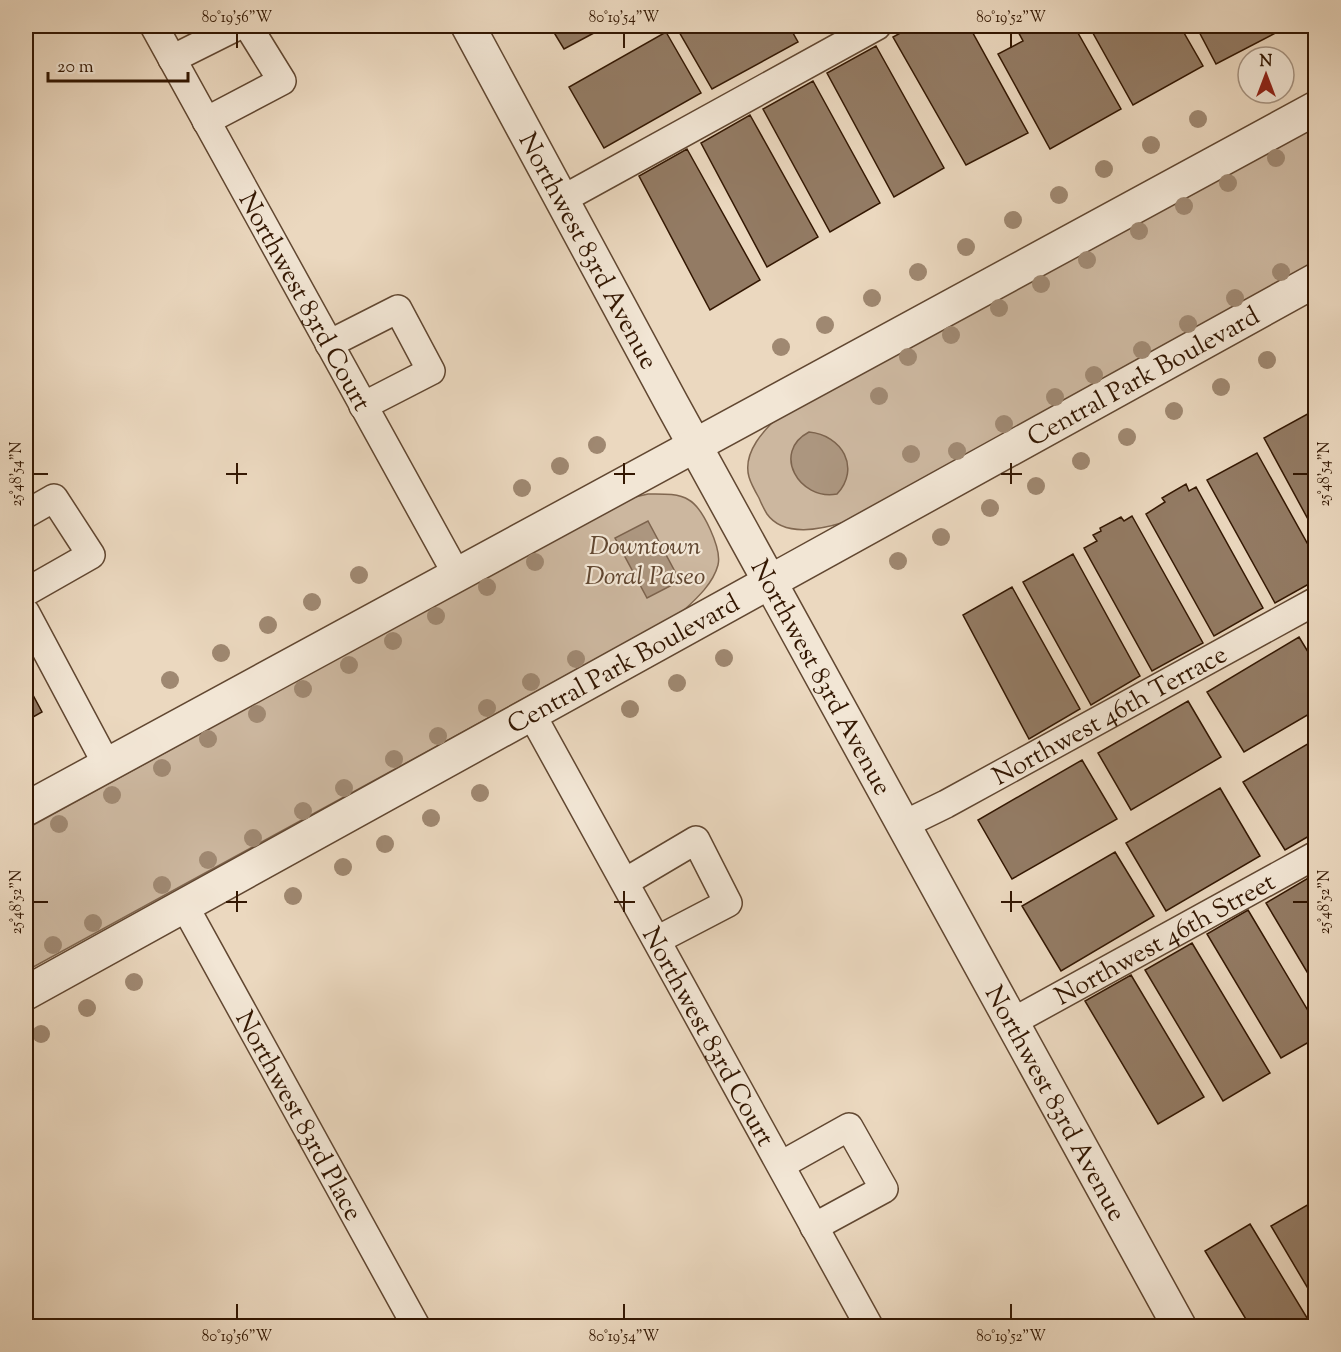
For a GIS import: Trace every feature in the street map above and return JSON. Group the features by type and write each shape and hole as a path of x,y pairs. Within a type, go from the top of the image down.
{"street":[{"name":"Northwest 83rd Avenue","path":"468,26 672,404 1179,1326"},
{"path":"26,809 1316,108"},
{"name":"Central Park Boulevard","path":"26,993 1316,280"}],"lane":[{"name":"Northwest 83rd Court","path":"154,26 457,575"},
{"path":"172,59 238,26"},
{"path":"206,121 282,81 248,26"},
{"path":"562,199 877,26"},
{"path":"329,344 398,309 431,371 363,406"},
{"path":"26,513 54,498 91,555 26,592"},
{"name":"Northwest 46th Terrace","path":"903,825 946,804 1316,601"},
{"path":"26,613 107,765"},
{"name":"Northwest 83rd Court","path":"531,713 869,1326"},
{"path":"625,882 696,840 728,903 657,940"},
{"name":"Northwest 46th Street","path":"1012,1022 1316,855"},
{"name":"Northwest 83rd Place","path":"184,905 416,1326"},
{"path":"781,1165 849,1128 884,1189 814,1227"}],"green space":[{"name":"Downtown Doral Paseo","path":"1315,122 1315,264 845,522 815,529 793,529 774,522 767,514 750,480 749,459 756,442 781,414"},
{"name":"Downtown Doral Paseo","path":"648,494 675,495 689,500 700,511 717,549 716,572 703,591 682,612 26,971 26,829 576,527 635,497"}],"shaded area":[{"path":"809,432 831,439 844,454 847,474 837,494 823,494 811,490 801,483 794,473 791,462 792,451 798,441"},
{"path":"648,521 680,581 647,598 615,538"}],"building":[{"path":"550,26 607,26 564,49"},
{"path":"687,26 789,26 798,42 712,89 678,30"},
{"path":"913,26 969,26 1028,133 966,165 893,37"},
{"path":"1015,26 1074,26 1121,109 1050,149 998,54 1023,41"},
{"path":"1089,26 1180,26 1203,66 1133,105"},
{"path":"1196,26 1284,26 1285,28 1252,45 1236,45 1236,54 1216,64"},
{"path":"666,32 701,93 604,148 569,87"},
{"path":"876,46 944,168 894,197 827,73"},
{"path":"813,81 880,203 830,232 763,109"},
{"path":"750,115 818,237 767,267 701,143"},
{"path":"687,149 760,280 710,310 639,176"},
{"path":"1313,411 1316,416 1316,534 1264,438"},
{"path":"1257,453 1316,559 1316,580 1275,603 1207,480"},
{"path":"1186,484 1189,491 1196,487 1263,608 1214,636 1146,514 1165,502 1162,498"},
{"path":"1132,516 1203,643 1152,671 1084,548 1097,541 1093,535 1101,531 1100,528 1121,517 1124,521"},
{"path":"1073,554 1140,676 1091,705 1023,582"},
{"path":"1012,587 1080,709 1029,739 963,615"},
{"path":"1299,637 1316,665 1316,710 1244,752 1207,692"},
{"path":"26,682 42,712 26,721"},
{"path":"1188,701 1221,757 1131,810 1098,753"},
{"path":"1316,739 1316,832 1285,850 1243,782"},
{"path":"1082,760 1117,819 1012,879 978,820"},
{"path":"1220,788 1260,856 1166,911 1126,843"},
{"path":"1115,852 1154,916 1061,971 1022,906"},
{"path":"1310,877 1316,887 1316,987 1266,903"},
{"path":"1248,910 1316,1024 1316,1038 1281,1058 1207,934"},
{"path":"1192,943 1270,1073 1223,1101 1145,970"},
{"path":"1131,975 1204,1097 1158,1124 1085,1001"},
{"path":"1316,1200 1316,1302 1271,1226"},
{"path":"1250,1224 1312,1326 1250,1326 1205,1251"}]}
